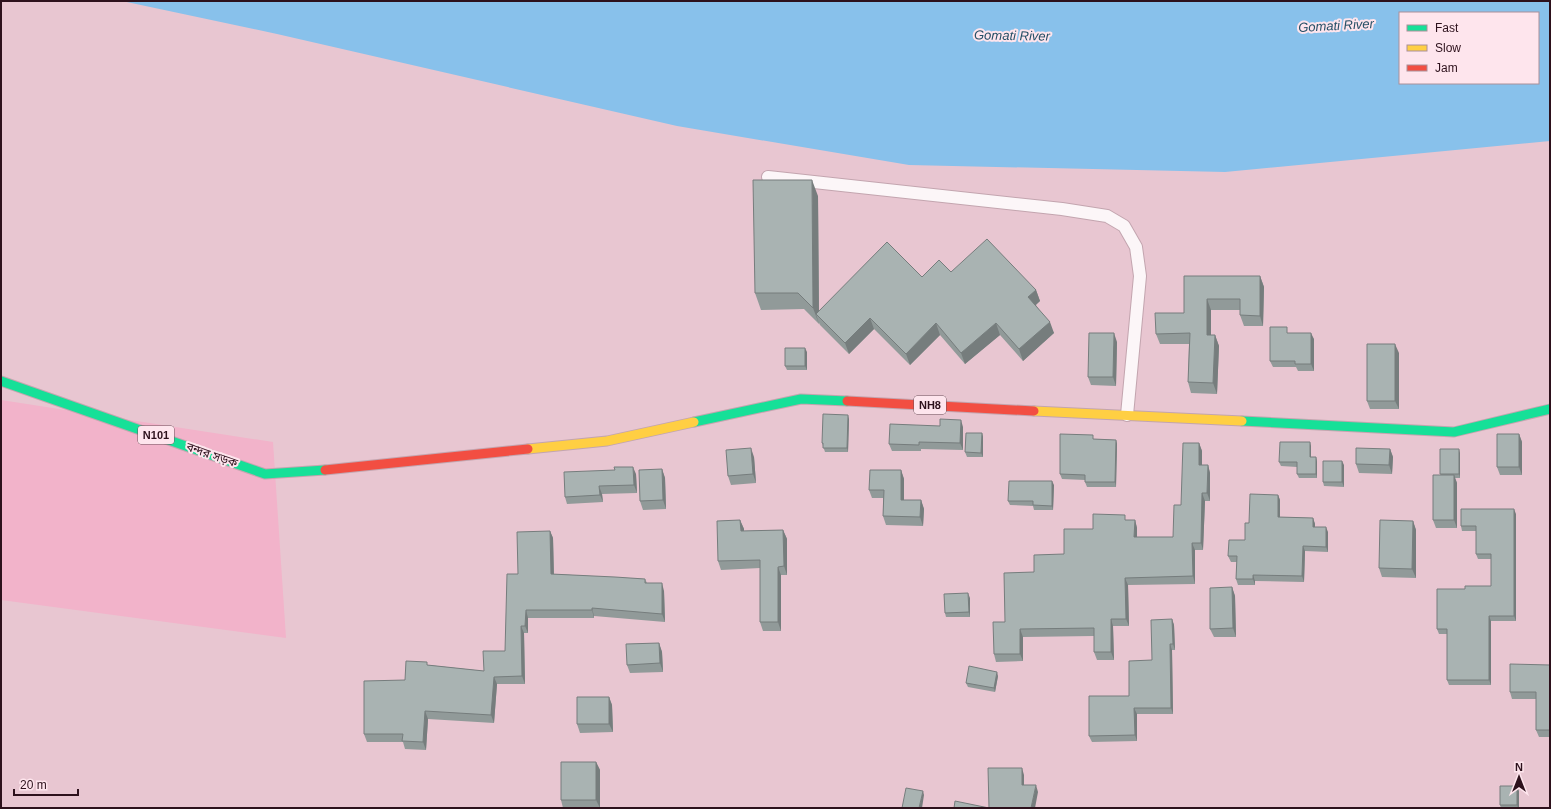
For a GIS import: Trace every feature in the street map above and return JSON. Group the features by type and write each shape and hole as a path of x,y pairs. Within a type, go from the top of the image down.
{"highway":[{"name":"বন্দর সড়ক","path":"1,381 265,474 313,471"},
{"name":"NH8","path":"313,471 607,441 801,399 1454,432 1550,409"}],"lane":[{"path":"768,177 1062,209 1107,216 1124,226 1136,247 1140,276 1127,415"}],"shaded area":[{"path":"1,400 273,442 286,638 1,600"}],"water":[{"name":"Gomati River","path":"122,1 1550,1 1550,141 1225,172 909,165 677,126 277,34"}],"building":[{"path":"753,180 812,180 813,308 798,293 755,293"},
{"path":"987,239 1036,290 1028,297 1050,322 1019,349 996,323 961,353 936,323 906,354 870,318 845,343 816,314 887,242 922,277 939,260 951,272"},
{"path":"1184,276 1260,276 1260,316 1240,315 1240,299 1207,299 1207,335 1215,335 1213,383 1188,382 1190,333 1156,334 1155,313 1184,313"},
{"path":"1270,327 1287,327 1287,333 1311,333 1311,364 1295,364 1295,361 1270,361"},
{"path":"1089,333 1114,333 1113,377 1088,377"},
{"path":"1367,344 1395,344 1395,401 1367,401"},
{"path":"785,348 805,348 805,366 785,366"},
{"path":"823,414 848,415 847,448 823,448"},
{"path":"940,419 961,420 960,443 919,442 919,445 889,444 890,424 940,426"},
{"path":"966,433 982,433 981,453 965,452"},
{"path":"1060,434 1093,435 1093,439 1116,440 1115,482 1085,482 1085,475 1060,474"},
{"path":"1497,434 1519,434 1519,467 1497,467"},
{"path":"1280,442 1310,442 1310,457 1316,457 1316,474 1297,474 1297,462 1279,462"},
{"path":"1183,443 1199,443 1199,465 1208,465 1207,493 1202,493 1201,543 1192,543 1193,576 1125,578 1126,619 1111,619 1111,652 1094,652 1094,628 1020,629 1020,654 994,654 993,622 1005,622 1004,573 1034,572 1034,555 1064,554 1064,529 1093,529 1093,514 1125,515 1125,520 1135,520 1134,537 1173,537 1174,505 1181,505"},
{"path":"751,448 753,474 728,476 726,450"},
{"path":"1356,448 1390,449 1389,465 1356,464"},
{"path":"1440,449 1459,449 1459,474 1440,474"},
{"path":"1323,461 1342,461 1342,482 1323,482"},
{"path":"614,467 633,467 634,485 599,486 600,495 565,497 564,472 615,470"},
{"path":"662,469 663,500 640,501 639,470"},
{"path":"870,470 901,470 901,500 921,500 920,517 883,516 884,490 869,490"},
{"path":"1433,475 1454,475 1454,520 1433,520"},
{"path":"1009,481 1052,481 1052,506 1033,505 1033,501 1008,501"},
{"path":"1250,494 1278,495 1278,517 1313,518 1313,527 1326,527 1326,547 1303,546 1302,576 1253,575 1253,579 1236,579 1237,556 1228,556 1229,540 1245,540 1245,523 1249,523"},
{"path":"1461,509 1514,509 1514,616 1489,616 1489,680 1447,680 1447,629 1437,629 1437,589 1465,589 1465,586 1491,586 1491,554 1476,554 1476,526 1461,526"},
{"path":"740,520 741,531 783,530 784,566 778,567 778,622 760,622 760,560 718,561 717,521"},
{"path":"1380,520 1413,521 1412,569 1379,568"},
{"path":"550,531 551,574 645,579 645,583 662,583 662,614 592,608 592,610 526,610 525,626 521,626 522,676 494,677 491,715 425,711 423,742 402,741 403,734 364,734 364,681 405,680 406,661 427,662 427,665 484,671 483,651 505,651 507,574 518,574 517,532"},
{"path":"1232,587 1233,628 1210,629 1210,588"},
{"path":"968,593 969,612 945,613 944,594"},
{"path":"1172,619 1173,644 1170,644 1171,708 1134,708 1135,735 1089,736 1089,696 1129,696 1129,661 1152,660 1151,620"},
{"path":"659,643 660,663 627,665 626,644"},
{"path":"1510,664 1550,665 1550,730 1536,730 1536,692 1510,692"},
{"path":"969,666 997,672 994,688 966,683"},
{"path":"577,697 609,697 609,724 577,724"},
{"path":"561,762 596,762 596,800 561,800"},
{"path":"988,768 1022,768 1022,785 1036,785 1031,808 989,808"},
{"path":"1500,786 1517,786 1517,805 1500,805"},
{"path":"906,788 923,791 919,808 902,808"},
{"path":"955,801 989,808 954,808"}],"traffic: fast":[{"path":"1,381 265,474 325,470"},
{"path":"694,422 801,399 847,401"},
{"path":"1242,421 1454,432 1550,409"}],"traffic: slow":[{"path":"1034,411 1242,421"},
{"path":"528,449 607,441 694,422"}],"traffic: jam":[{"path":"847,401 1034,411"},
{"path":"325,470 528,449"}]}
